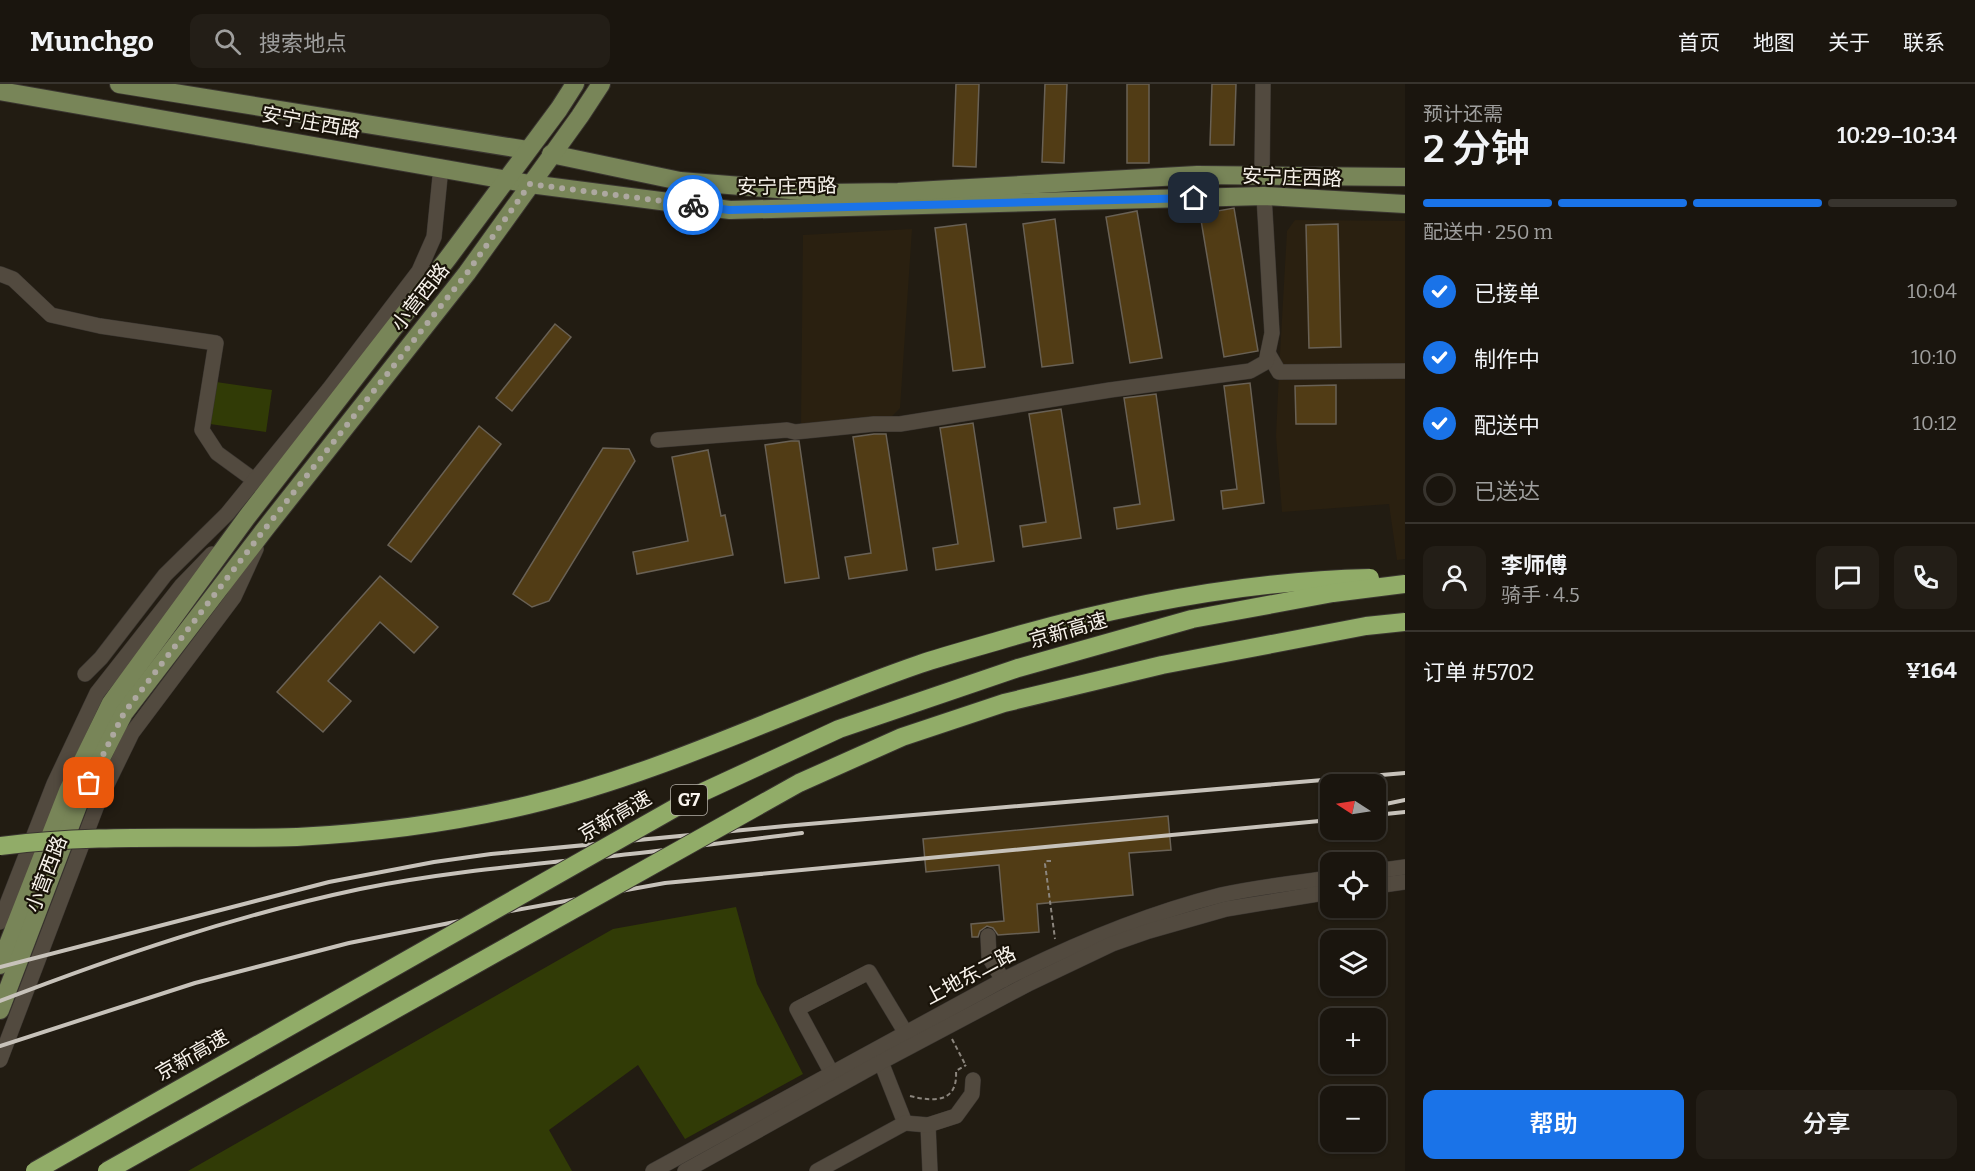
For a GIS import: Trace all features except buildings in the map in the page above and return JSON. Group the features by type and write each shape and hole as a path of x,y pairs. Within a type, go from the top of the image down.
{"highway":[{"path":"0,846 42,840 101,837 249,838 326,835 396,829 501,811 554,799 640,772 921,663 1042,628 1189,596 1247,588 1340,579 1405,578"},
{"name":"京新高速","path":"35,1171 703,792 839,729 1018,668 1192,619 1333,593 1405,584"},
{"name":"G7","path":"107,1171 799,783 902,737 1004,704 1162,665 1366,627 1405,622"}],"main road":[{"name":"安宁庄西路","path":"119,84 527,150"},
{"name":"小营西路","path":"0,965 68,791 111,703 335,394 506,179 575,84"},
{"name":"小营西路","path":"0,1010 80,801 124,713 264,530 467,273 601,84"},
{"name":"安宁庄西路","path":"0,91 530,184 729,210 1264,196 1405,204"},
{"path":"551,154 680,181 826,192 898,192 1197,176 1405,177"}],"street":[{"path":"1262,176 1263,84"},
{"path":"527,150 551,154"},
{"path":"85,674 101,658 165,575 227,514 254,480 335,394 419,271 434,237 441,167"},
{"path":"658,440 900,424 1110,390 1250,371 1266,362 1272,333 1264,196"},
{"path":"0,274 13,279 51,315 100,326 216,343 202,430 217,453 254,480"},
{"path":"1268,352 1279,372 1405,371"},
{"name":"小营西路","path":"0,922 54,784 97,693 182,585 247,517"},
{"name":"小营西路","path":"0,1060 97,805 127,743 132,733 234,597 264,530"},
{"path":"1386,870 1405,867"},
{"name":"上地东二路","path":"653,1171 910,1039 1003,980 1057,953 1186,905 1242,891 1320,879"},
{"path":"1386,885 1405,882"},
{"name":"上地东二路","path":"685,1171 835,1079 880,1062 910,1039 946,1028 1112,944 1226,909 1320,894"},
{"path":"988,936 989,957 1003,980"},
{"path":"835,1079 796,1009 869,972 910,1039"},
{"path":"880,1062 905,1123"},
{"path":"818,1171 905,1123 928,1125 956,1116 972,1094 973,1080"},
{"path":"928,1125 930,1171"}],"path":[{"path":"1051,861 1046,861 1045,864 1057,953"},
{"path":"946,1028 973,1080"},
{"path":"894,1094 900,1092 925,1100 941,1098 952,1093 957,1082 956,1071 966,1065"}],"shaded area":[{"path":"1295,220 1405,221 1405,559 1397,560 1389,504 1282,512 1276,436 1287,231"},
{"path":"912,229 900,408 888,420 801,426 803,235"}],"green space":[{"path":"216,382 272,390 266,432 210,424"},
{"path":"736,907 757,984 803,1074 685,1139 638,1065 549,1130 572,1171 188,1171 613,929"}],"railway":[{"path":"0,967 329,882 434,862 491,854 785,826 1405,773"},
{"path":"1386,804 1405,800"},
{"path":"1386,814 1405,812"},
{"path":"0,1046 195,983 349,943 665,883 1320,821"},
{"path":"0,1001 178,938 268,911 360,889 461,873 802,833"}],"way so far":[{"path":"89,783 124,713 264,530 467,273 530,184 693,205"}],"route":[{"path":"693,205 729,210 1194,198"}]}
